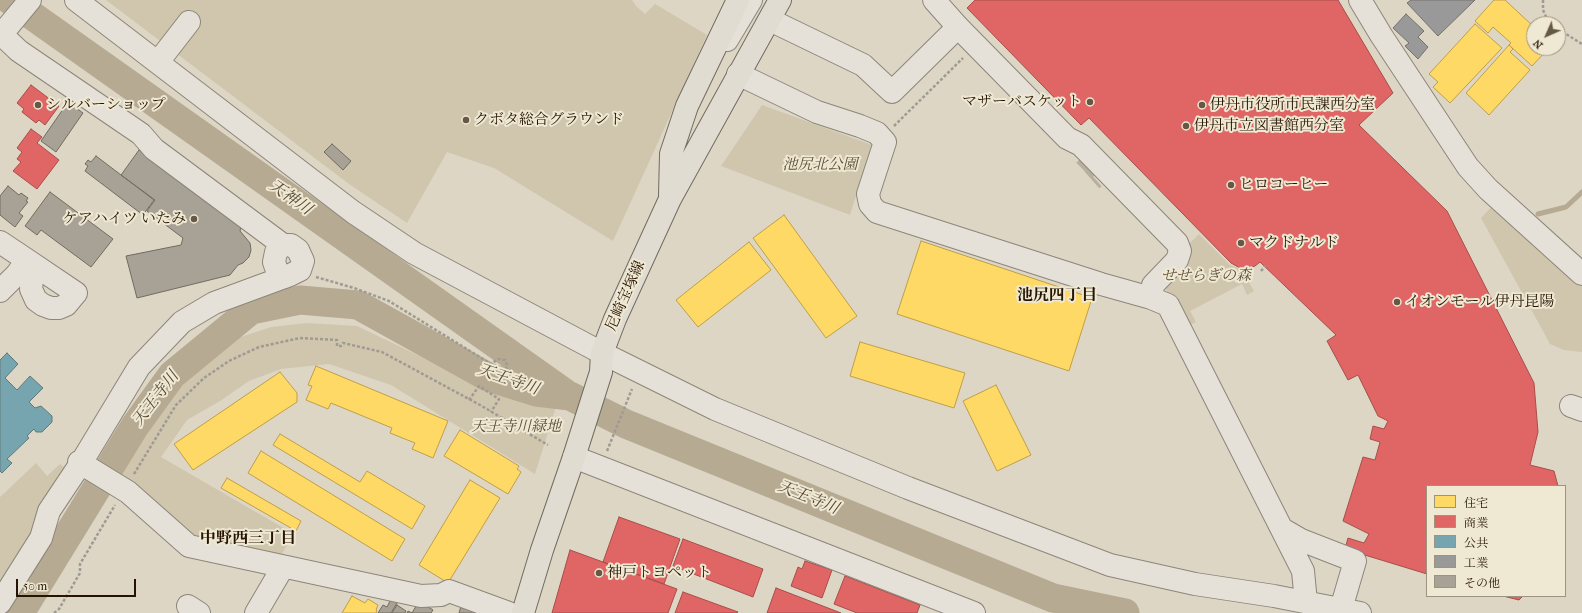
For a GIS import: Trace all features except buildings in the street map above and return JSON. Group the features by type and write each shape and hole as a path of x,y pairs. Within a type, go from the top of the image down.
{"main road":[{"path":"670,199 671,154 687,106 738,0"},
{"name":"尼崎宝塚線","path":"523,613 542,550 576,452 601,362 615,319 670,199 780,0"}],"street":[{"path":"0,603 41,538 49,511 82,463 139,368 182,322 214,303 293,272 303,261 298,250 291,245 283,245 154,149 141,134 19,51 2,33 30,0"},
{"path":"76,0 353,212 414,253 601,362 908,488 1110,565 1195,584 1273,606 1306,602 1350,611 1355,561 1301,540 1282,529"},
{"path":"687,106 751,0"},
{"path":"934,0 958,27 1067,138 1081,145 1177,243 1180,251 1177,260 1153,285 1151,298"},
{"path":"1360,0 1381,35 1468,167 1488,189 1578,263"},
{"path":"770,20 863,65 892,92 958,27"},
{"path":"158,62 189,22"},
{"path":"738,74 817,112 877,133 885,142 868,194 870,204 877,212 1101,284 1151,298 1168,305 1303,571 1306,602"},
{"path":"0,242 27,260 17,274 0,291"},
{"path":"576,452 974,613"},
{"path":"82,463 122,488 189,546 421,596 441,604 450,591 509,613"},
{"path":"256,613 282,567"}],"path":[{"path":"1543,0 1543,10 1546,16"},
{"path":"1566,34 1582,44"},
{"path":"894,127 964,57"},
{"path":"1261,271 1265,266"},
{"path":"293,272 354,288 389,301 491,364 493,369 500,374 504,373 506,370 507,365 505,360 498,359 491,364"},
{"path":"54,613 59,609 80,572 80,564 122,488 176,405 204,378 229,361 259,347 300,338 337,340 337,346 341,346 343,343 382,352 548,445"},
{"path":"469,400 479,386 499,399 491,412"},
{"path":"606,453 633,387"}],"green space":[{"name":"クボタ総合グラウンド","path":"106,0 632,0 645,14 655,4 707,35 613,241 494,168 447,152 407,223 349,184"},
{"name":"池尻北公園","path":"762,105 872,145 850,215 721,166"},
{"path":"1493,205 1555,263 1582,285 1582,352 1564,350 1550,344 1481,218"},
{"name":"せせらぎの森","path":"1199,234 1230,265 1242,270 1254,291 1247,295 1242,284 1190,311 1196,322 1188,326 1171,301 1165,287 1183,250"},
{"name":"天王寺川緑地","path":"307,323 357,326 472,381 556,407 535,474 391,385 329,364 281,369 249,381 220,401 187,420 161,457 294,534 280,557 193,539 117,476 158,405 193,364 232,340 271,327"},
{"path":"36,463 47,476 60,464 78,477 0,598 0,497"}],"waterway":[{"name":"天神川","path":"10,0 565,393"},
{"path":"1538,214 1566,207 1582,192"},
{"name":"天王寺川","path":"20,613 135,426 172,375 251,310 300,300 358,305 488,377 536,392 570,396 626,424 1053,598 1125,613"}],"tunnel":[{"path":"1084,155 1101,172 1092,180"}],"place":[{"name":"マザーバスケット","path":"1090,102"},
{"name":"シルバーショップ","path":"38,105"},
{"name":"伊丹市役所市民課西分室","path":"1202,105"},
{"name":"クボタ総合グラウンド","path":"466,120"},
{"name":"伊丹市立図書館西分室","path":"1186,126"},
{"name":"ヒロコーヒー","path":"1231,185"},
{"name":"ケアハイツ いたみ","path":"194,219"},
{"name":"マクドナルド","path":"1241,243"},
{"name":"イオンモール伊丹昆陽","path":"1397,302"},
{"name":"神戸トヨペット","path":"599,573"}],"district":[{"name":"池尻四丁目","path":"1057,296"},
{"name":"中野西三丁目","path":"248,539"}]}
